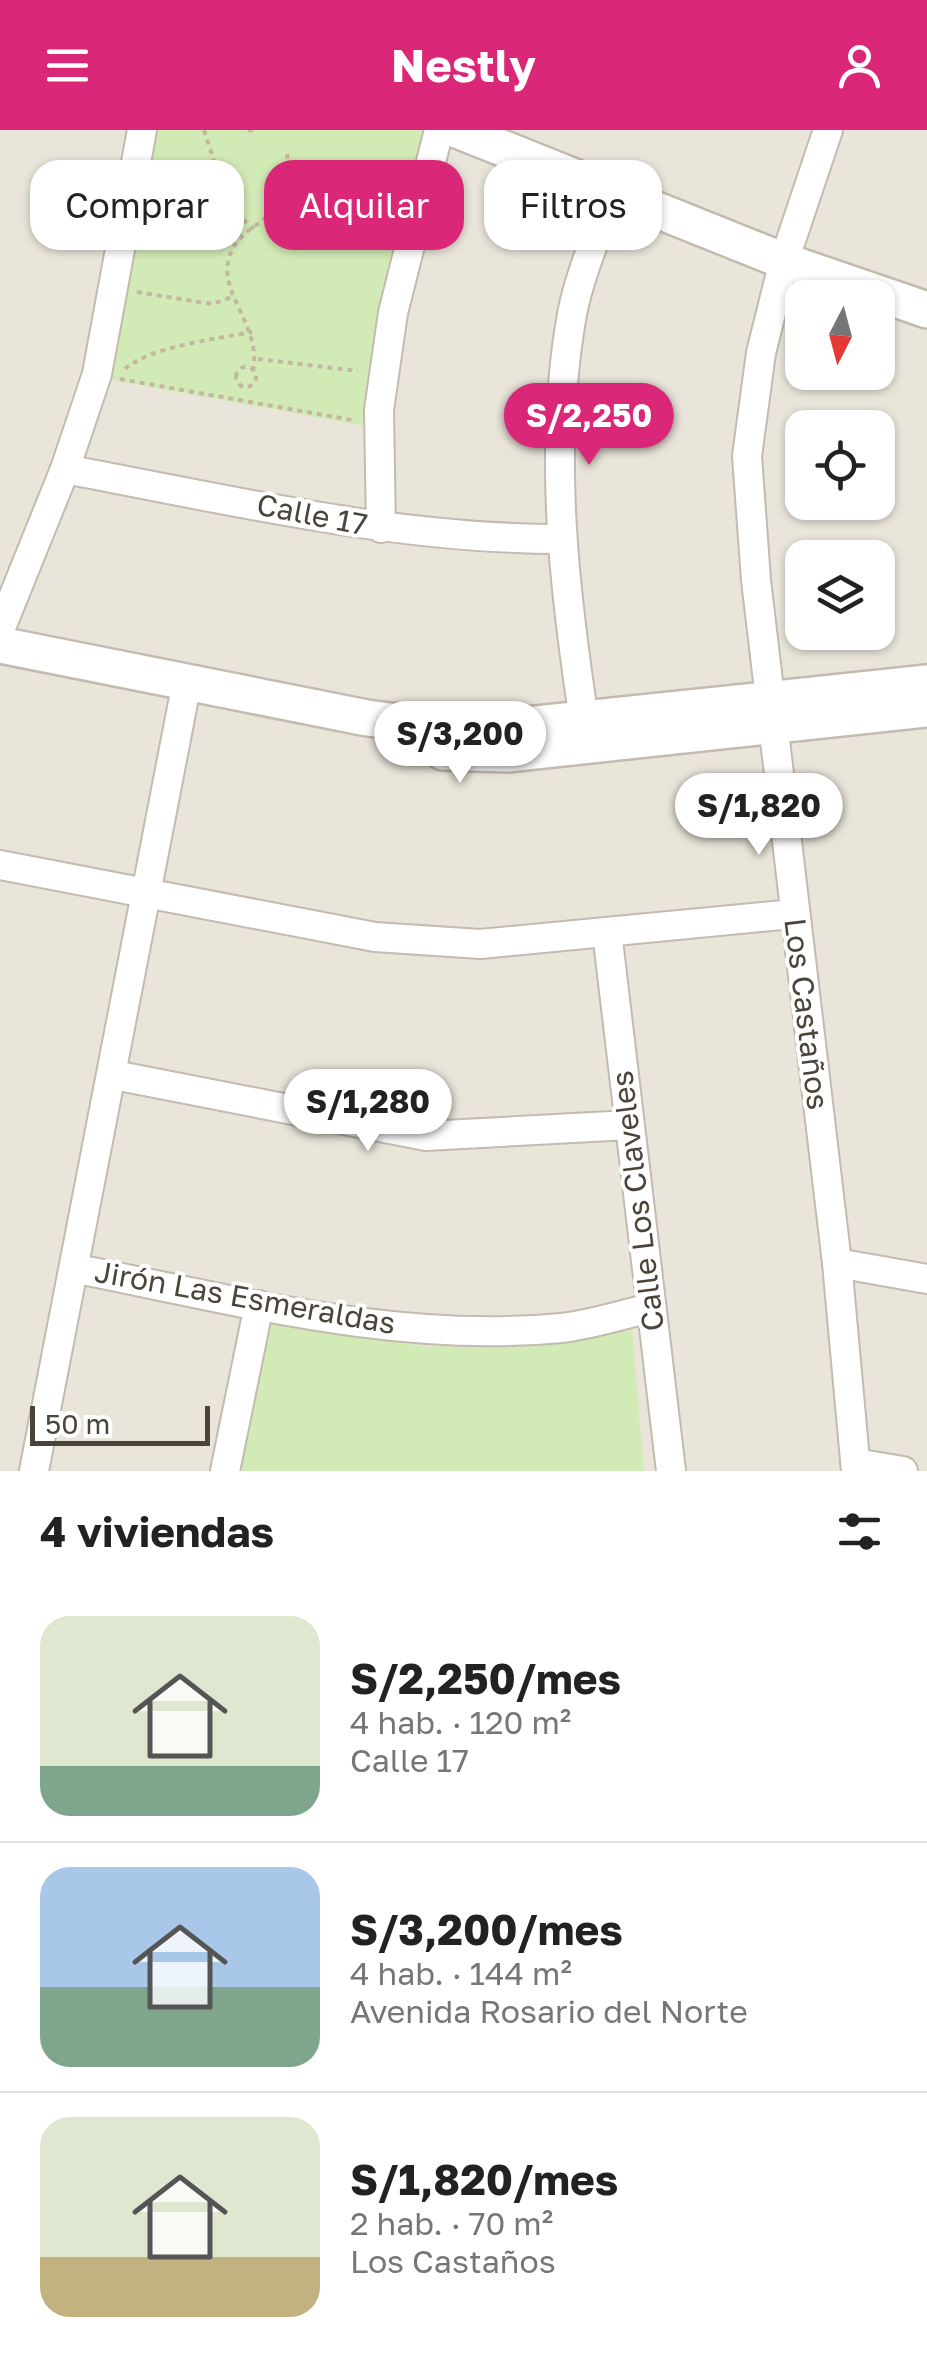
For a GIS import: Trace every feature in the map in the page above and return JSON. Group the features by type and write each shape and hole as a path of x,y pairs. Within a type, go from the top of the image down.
{"street":[{"path":"0,630 65,469 98,374 142,130"},
{"path":"381,528 379,410 393,313 438,130"},
{"path":"458,130 534,160"},
{"name":"Los Castaños","path":"828,130 784,261 761,353 747,456 794,914 837,1263 855,1467"},
{"path":"662,211 784,261 927,310"},
{"path":"586,733 561,539 560,430 572,312 592,250"},
{"name":"Calle 17","path":"65,469 381,528 480,539 561,539"},
{"path":"0,645 185,694"},
{"path":"0,670 468,732 586,733 773,713 927,709"},
{"path":"773,713 927,683"},
{"path":"34,1471 77,1269 185,694"},
{"path":"0,864 375,937 480,944 794,914"},
{"name":"Calle Los Claveles","path":"607,932 671,1471"},
{"path":"114,1075 426,1136 629,1125"},
{"path":"837,1263 927,1279"},
{"name":"Jirón Las Esmeraldas","path":"77,1269 356,1323 461,1330 563,1328 650,1308"},
{"path":"225,1471 260,1305"},
{"path":"855,1467 903,1471"}],"path":[{"path":"204,130 214,160"},
{"path":"287,154 287,160"},
{"path":"244,220 254,229"},
{"path":"244,402 245,388 256,380 256,359 252,332 235,296 227,264 231,250 264,220"},
{"path":"136,292 212,304 235,296"},
{"path":"252,332 204,344 162,348 115,378 366,422"},
{"path":"256,359 367,372"},
{"path":"245,388 236,382 237,371 254,370"}],"shaded area":[{"path":"0,130 927,130 927,1471 0,1471"}],"green space":[{"path":"149,130 424,130 428,138 422,160 264,160 264,250 397,250 378,352 370,427 107,379 129,250 244,250 244,160 144,160"},
{"path":"267,1324 429,1347 632,1328 644,1471 239,1471"}]}
